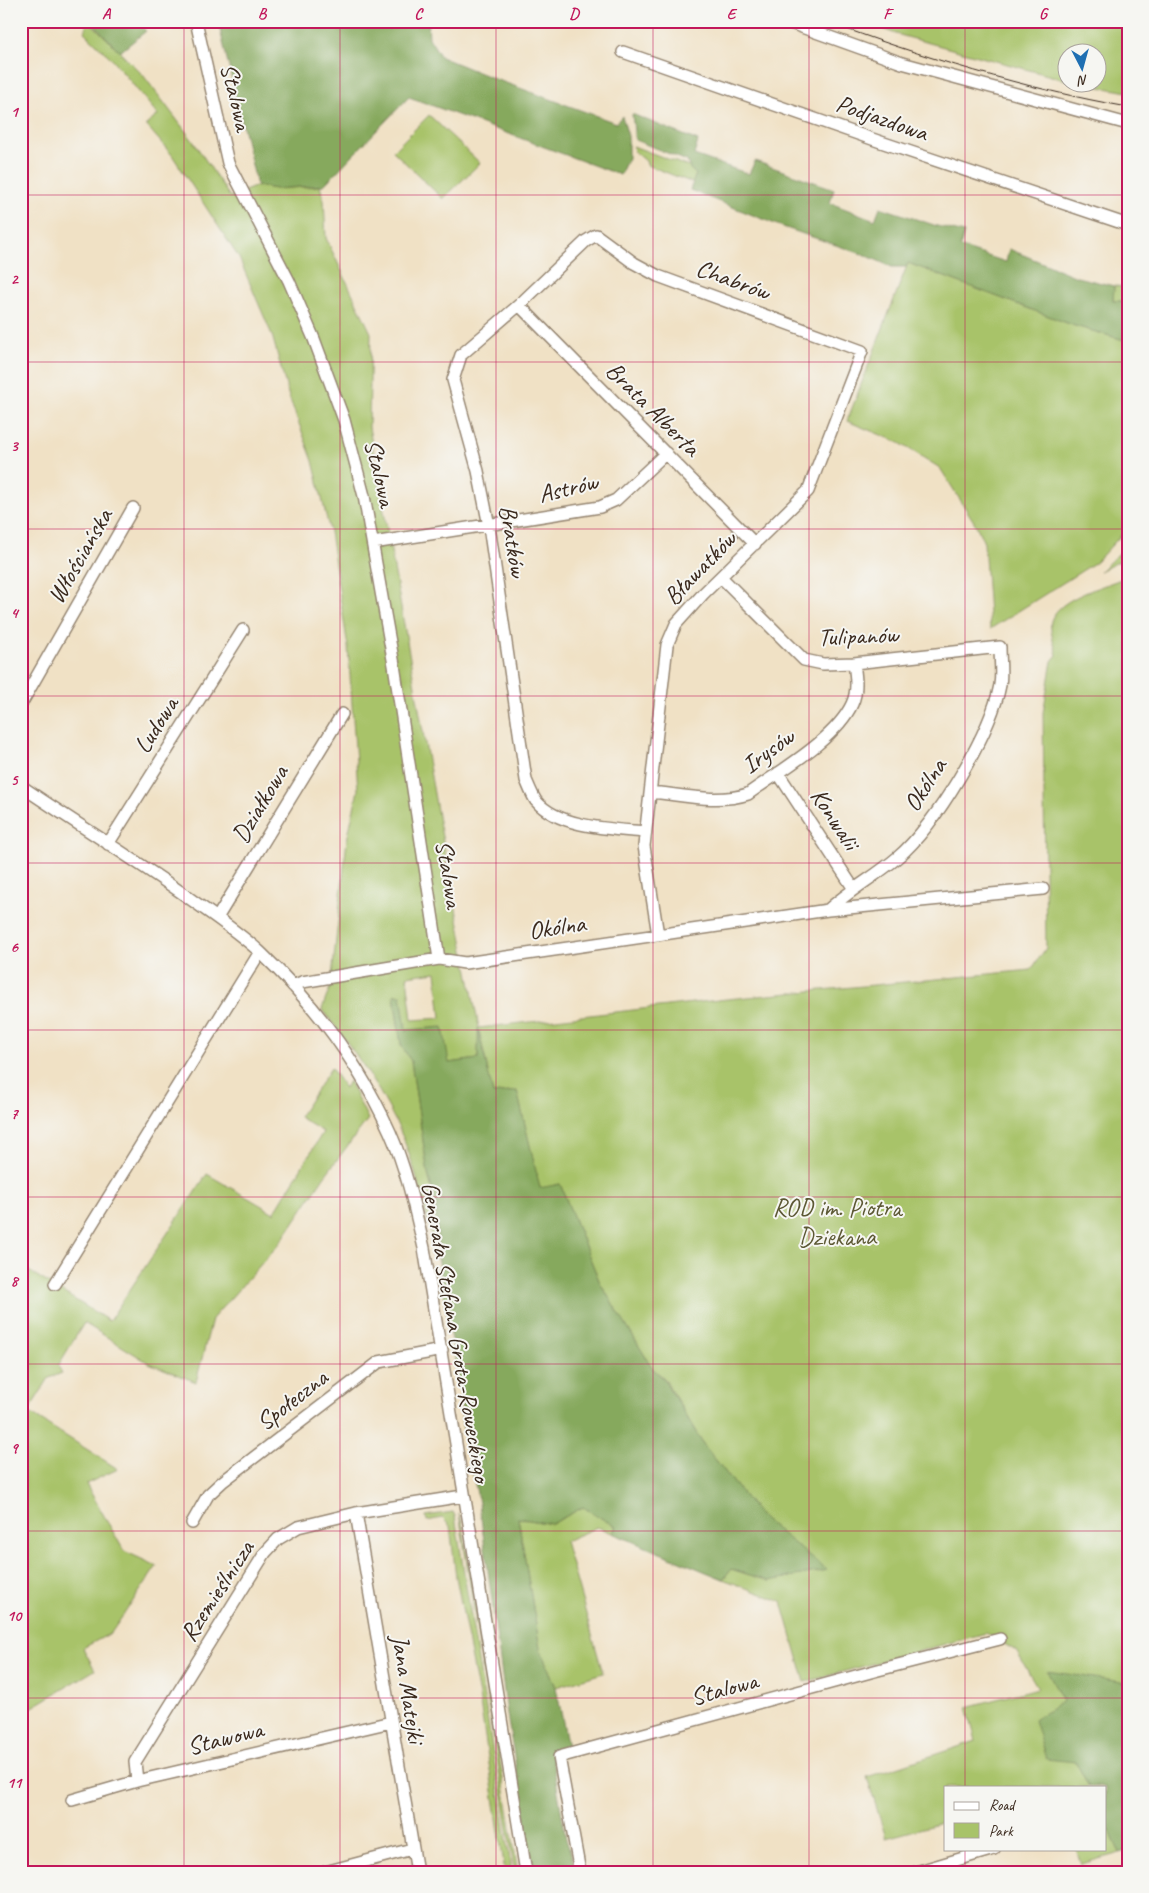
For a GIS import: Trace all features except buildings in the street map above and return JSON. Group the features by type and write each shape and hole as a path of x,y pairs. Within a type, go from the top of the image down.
{"street":[{"name":"Stalowa","path":"196,21 228,163 289,281 314,339 344,420 364,496 394,665 439,959"},
{"path":"785,21 902,63 1128,124"},
{"name":"Podjazdowa","path":"623,52 878,141 1128,225"},
{"name":"Bratków","path":"596,235 586,241 519,305 461,356 453,380 478,471 526,780 536,802 551,812 573,822 645,832"},
{"name":"Chabrów","path":"596,235 634,263 658,276 862,351"},
{"name":"Brata Alberta","path":"519,305 755,544"},
{"name":"Bławatków","path":"658,935 644,846 667,645 676,624 808,491 862,351"},
{"name":"Astrów","path":"373,543 600,508 616,500 666,453"},
{"name":"Włościańska","path":"21,704 133,508"},
{"name":"Tulipanów","path":"721,577 804,660 823,664 854,663 1000,648"},
{"name":"Ludowa","path":"108,844 243,630"},
{"name":"Okólna","path":"828,910 899,857 928,824 950,794 986,724 1000,686 1000,648"},
{"name":"Irysów","path":"651,792 712,799 735,798 748,794 836,728 852,704 857,685 854,663"},
{"name":"Działkowa","path":"218,918 342,714"},
{"name":"Konwalii","path":"778,773 854,889"},
{"name":"Generała Stefana Grota-Roweckiego","path":"22,786 218,918 260,952 293,986 338,1041 377,1105 390,1133 417,1219 442,1350 463,1496 526,1872"},
{"name":"Okólna","path":"293,986 302,982 439,959 466,963 828,910 1043,889"},
{"path":"55,1284 260,952"},
{"name":"Społeczna","path":"192,1523 208,1496 222,1482 379,1362 442,1350"},
{"name":"Rzemieślnicza","path":"137,1781 135,1762 265,1553 278,1539 298,1527 356,1513 463,1496"},
{"name":"Jana Matejki","path":"356,1513 412,1850 418,1872"},
{"name":"Stalowa","path":"580,1872 558,1757 878,1670 1000,1639"},
{"name":"Stawowa","path":"72,1800 137,1781 390,1722"},
{"path":"326,1872 412,1850"},
{"path":"916,1872 991,1850"}],"green space":[{"name":"ROD im. Piotra Dziekana","path":"89,21 143,75 193,141 230,197 257,186 276,189 320,186 324,200 326,238 371,333 369,427 438,816 479,1028 727,999 1031,970 1046,948 1043,713 1052,661 1057,655 1051,633 1051,621 1055,613 1063,605 1073,599 1128,576 1128,1683 1048,1672 1063,1701 1076,1762 1088,1786 944,1786 944,1822 886,1838 867,1777 976,1741 967,1707 1038,1688 1016,1651 986,1633 805,1682 782,1602 723,1579 731,1569 769,1581 826,1570 761,1517 703,1444 664,1378 653,1369 600,1283 560,1184 540,1189 517,1091 493,1094 479,1031 478,1059 448,1063 406,1030 401,995 394,995 401,1045 411,1061 428,1174 436,1205 439,1262 415,1172 403,1137 362,1063 322,1009 331,985 347,840 358,790 348,647 330,532 313,461 289,397 272,335 239,258 172,155 146,125 158,115 111,58 84,32","holes":["436,972 441,1018 412,1020 407,976"]},
{"path":"91,21 136,21 146,31 120,52"},
{"path":"218,21 355,21 377,29 381,21 428,21 429,38 441,57 495,79 616,123 622,116 628,136 628,158 620,175 409,97 324,185 276,189 257,186"},
{"path":"861,21 1128,21 1128,92 1106,88 1106,42 1056,42 1056,77 896,34"},
{"path":"632,114 698,141 694,155 749,174 755,161 834,189 830,203 875,220 880,207 964,233 960,247 1006,262 1009,249 1077,277 1114,286 1113,301 1128,301 1128,341 1075,326 908,263 906,267 892,267 865,255 780,226 690,190 696,174 690,169 687,161 635,140"},
{"path":"429,115 480,163 443,199 393,151"},
{"path":"633,146 689,167 696,174 693,183 647,165 646,161 634,151"},
{"path":"908,263 1075,326 1128,341 1128,528 1096,562 990,629 984,543 976,525 940,468 898,442 847,421"},
{"path":"1114,286 1128,287 1128,301 1113,301"},
{"path":"1128,545 1128,557 1100,571"},
{"path":"394,995 401,995 406,1030 443,1027 449,1063 478,1059 478,1028 493,1094 517,1091 540,1188 560,1184 600,1283 653,1369 663,1378 703,1444 761,1517 827,1570 769,1581 731,1569 723,1579 612,1533 616,1527 583,1507 552,1524 518,1518 540,1649 556,1687 568,1747 551,1751 566,1839 577,1872 534,1872 508,1721 479,1503 462,1423 461,1388 439,1262 436,1205 428,1174 411,1061 401,1045"},
{"path":"331,1068 345,1088 349,1081 368,1119 324,1177 280,1243 212,1319 196,1382 149,1363 84,1323 58,1366 62,1373 49,1378 28,1412 118,1469 86,1484 124,1551 157,1566 111,1633 83,1648 95,1670 21,1714 21,1266 109,1321 207,1174 274,1213 323,1132 299,1117"},
{"path":"583,1507 616,1527 612,1533 597,1527 565,1541 603,1673 556,1687 540,1649 518,1518 552,1524"},
{"path":"453,1512 512,1872 505,1872 479,1696 456,1577 450,1526 442,1518 427,1521 426,1516"},
{"path":"459,1513 462,1522 518,1872 515,1872 513,1862"},
{"path":"1047,1671 1128,1683 1128,1851 1120,1853 1106,1823 1106,1786 1088,1786 1076,1762 1046,1759 1034,1720 1063,1701"},
{"path":"1106,1823 1120,1853 1081,1864 1076,1850 1106,1850"}],"tram line":[{"path":"825,21 975,71 1051,91 1128,107"}]}
